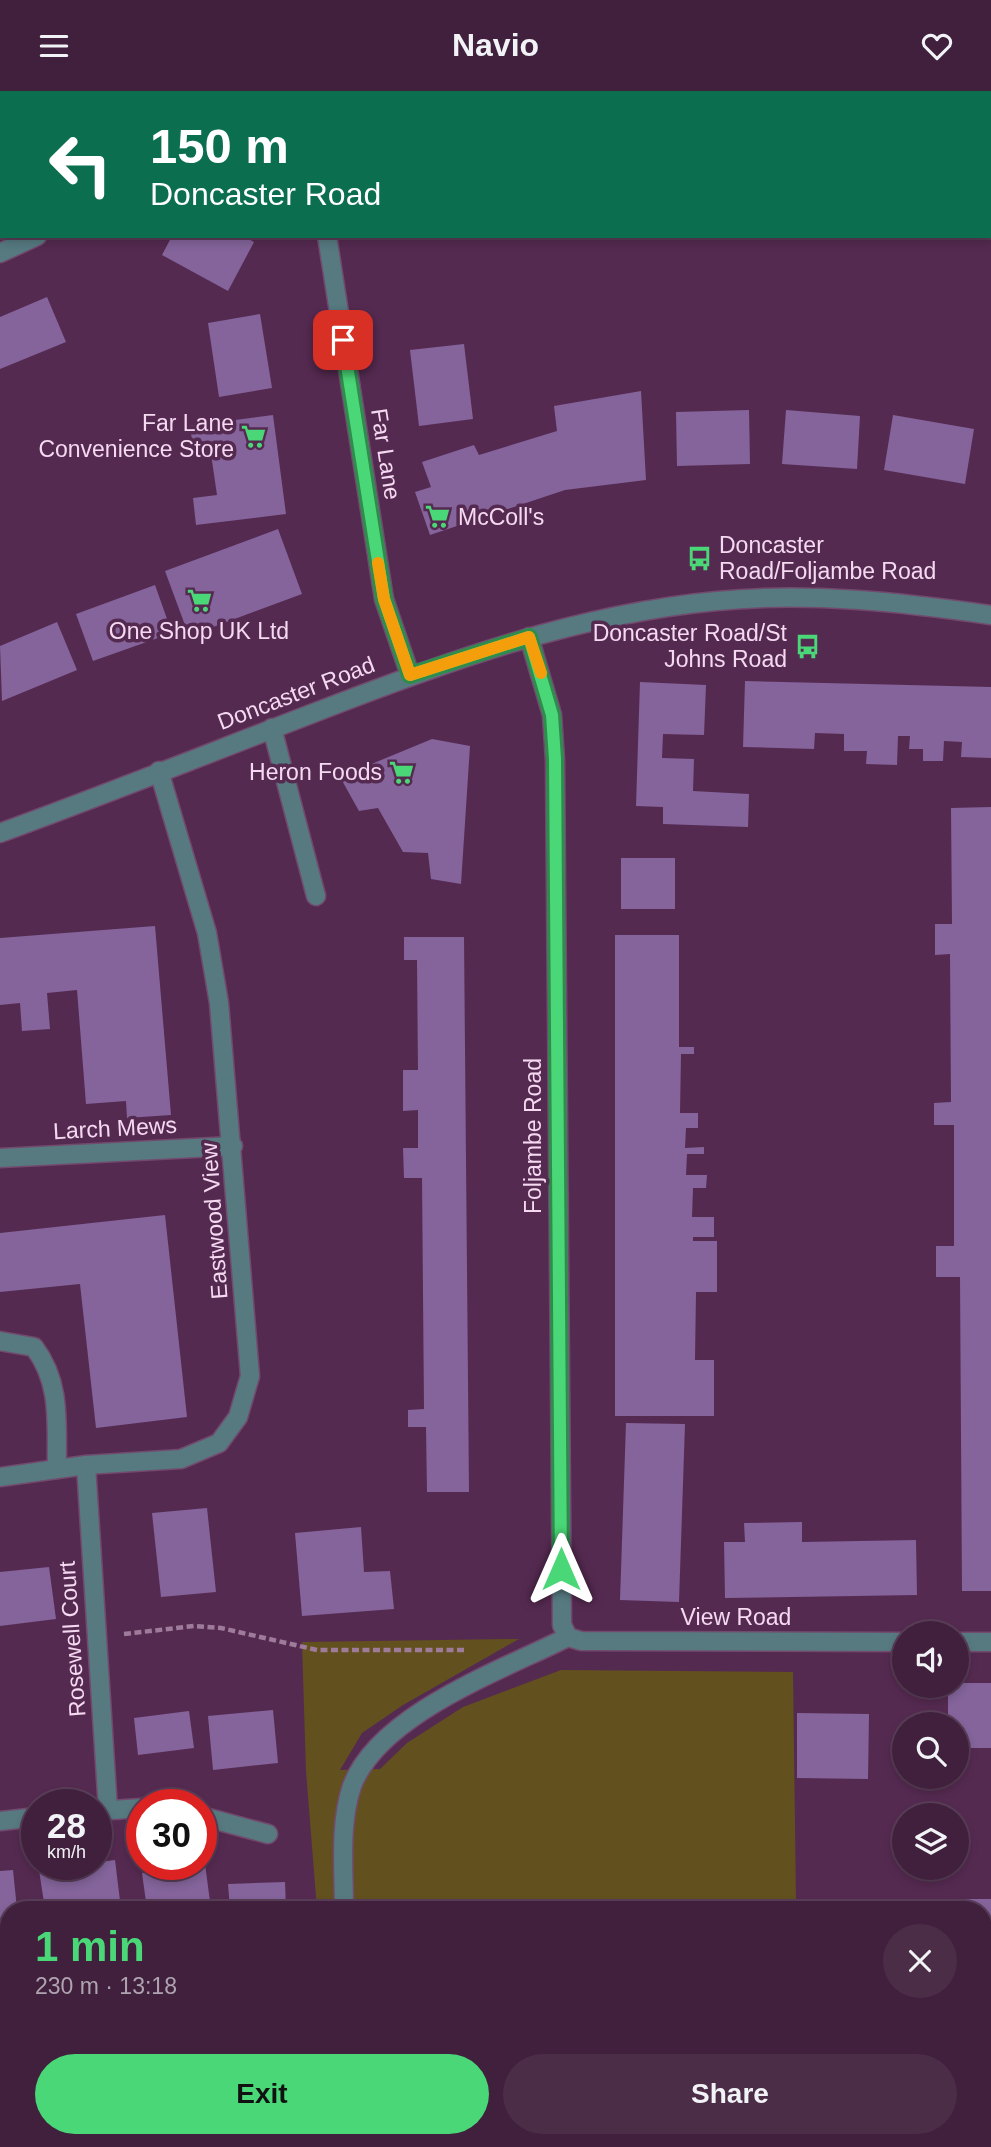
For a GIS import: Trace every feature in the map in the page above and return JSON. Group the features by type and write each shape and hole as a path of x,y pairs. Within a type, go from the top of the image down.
{"street":[{"path":"0,253 33,238"},
{"name":"Far Lane","path":"327,238 384,599 410,675"},
{"name":"Doncaster Road","path":"0,833 410,675 529,637 620,614 755,599 865,602 991,615"},
{"name":"Foljambe Road","path":"529,637 552,715 555,759 562,1625 568,1637"},
{"path":"272,728 316,896"},
{"name":"Eastwood View","path":"0,1477 86,1465 181,1459 219,1443 238,1417 250,1376 233,1146 219,1003 208,933 159,771"},
{"name":"Larch Mews","path":"0,1158 233,1146"},
{"path":"0,1341 34,1347 47,1365 55,1392 57,1469"},
{"name":"Rosewell Court","path":"86,1465 97,1637 101,1789"},
{"path":"344,1901 344,1838 352,1787 375,1747 412,1715 568,1637"},
{"name":"View Road","path":"568,1637 581,1641 892,1642"},
{"path":"969,1642 991,1642"},
{"path":"0,1821 21,1819"},
{"path":"217,1820 268,1834"}],"path":[{"path":"97,1637 194,1626 222,1629 317,1650 479,1650"}],"shaded area":[{"path":"519,1639 403,1705 362,1733 340,1770 380,1769 407,1743 463,1707 561,1670 793,1672 796,1901 316,1901 306,1771 302,1642"}],"building":[{"path":"171,238 247,238 254,242 228,291 162,255"},
{"path":"47,297 66,342 0,369 0,317"},
{"path":"260,314 272,388 219,397 208,323"},
{"path":"464,344 473,419 419,426 410,350"},
{"path":"641,391 646,480 565,490 430,535 415,492 431,487 422,462 474,445 479,455 557,431 554,406"},
{"path":"749,410 750,464 677,466 676,412"},
{"path":"786,410 860,416 857,469 782,464"},
{"path":"273,415 286,514 196,525 193,498 217,495 211,454 194,455 190,426"},
{"path":"893,415 974,429 965,484 884,470"},
{"path":"278,529 302,594 189,636 165,571"},
{"path":"155,585 172,633 93,661 76,614"},
{"path":"57,622 77,670 2,701 0,646"},
{"path":"745,681 991,687 991,758 961,757 962,742 944,741 943,761 923,761 923,749 909,749 910,736 898,736 897,765 866,764 867,751 844,751 844,734 815,733 814,749 743,747"},
{"path":"640,682 706,685 704,735 663,734 662,758 694,759 693,791 749,794 748,827 663,824 663,807 636,806"},
{"path":"432,739 470,746 461,884 431,879 428,853 403,852 378,808 359,811 340,777"},
{"path":"991,807 991,1591 962,1591 960,1277 936,1277 936,1246 954,1246 954,1125 934,1125 934,1103 951,1102 950,954 935,955 935,924 952,924 951,808"},
{"path":"621,858 675,858 675,909 621,909"},
{"path":"155,926 171,1115 127,1118 126,1101 86,1104 77,990 47,993 50,1029 22,1031 20,1003 0,1005 0,938"},
{"path":"615,935 679,935 679,1047 694,1047 694,1054 681,1054 680,1113 698,1113 698,1128 686,1128 685,1148 704,1147 704,1154 687,1154 686,1175 707,1175 706,1188 693,1188 692,1217 714,1217 714,1237 693,1237 693,1241 717,1241 717,1292 696,1292 695,1360 714,1360 714,1416 615,1416"},
{"path":"404,937 464,937 469,1492 427,1492 426,1427 408,1427 408,1410 424,1409 422,1178 404,1178 403,1148 418,1148 418,1110 403,1111 403,1070 418,1070 417,960 404,960"},
{"path":"165,1215 187,1417 96,1428 80,1284 0,1292 0,1233"},
{"path":"626,1423 685,1424 679,1602 620,1600"},
{"path":"207,1508 216,1592 161,1597 152,1513"},
{"path":"802,1522 802,1542 916,1540 917,1595 725,1598 724,1542 745,1542 744,1523"},
{"path":"361,1527 364,1572 390,1571 394,1609 302,1616 295,1533"},
{"path":"49,1567 56,1619 0,1626 0,1572"},
{"path":"969,1683 991,1683 991,1748 969,1748 969,1712 948,1712 948,1698 969,1698"},
{"path":"273,1710 278,1763 213,1770 208,1716"},
{"path":"189,1711 194,1748 138,1755 134,1718"},
{"path":"797,1713 869,1714 868,1779 797,1778"},
{"path":"112,1860 115,1860 120,1901 44,1901 41,1880 112,1880"},
{"path":"13,1870 16,1901 0,1901 0,1871"},
{"path":"143,1880 207,1880 210,1901 146,1901"},
{"path":"285,1882 286,1901 229,1901 228,1884"},
{"path":"923,1899 991,1899 991,1901"}],"slow traffic":[{"path":"378,563 384,599 410,675 529,637 541,673"}],"place":[{"name":"Far Lane Convenience Store","path":"254,436"},
{"name":"McColl's","path":"438,517"},
{"name":"Doncaster Road/Foljambe Road","path":"699,558"},
{"name":"One Shop UK Ltd","path":"199,601"},
{"name":"Doncaster Road/St Johns Road","path":"807,646"},
{"name":"Heron Foods","path":"402,772"}],"route":[{"path":"343,340 384,599 410,675 529,637 552,715 555,759 561,1569"}]}
